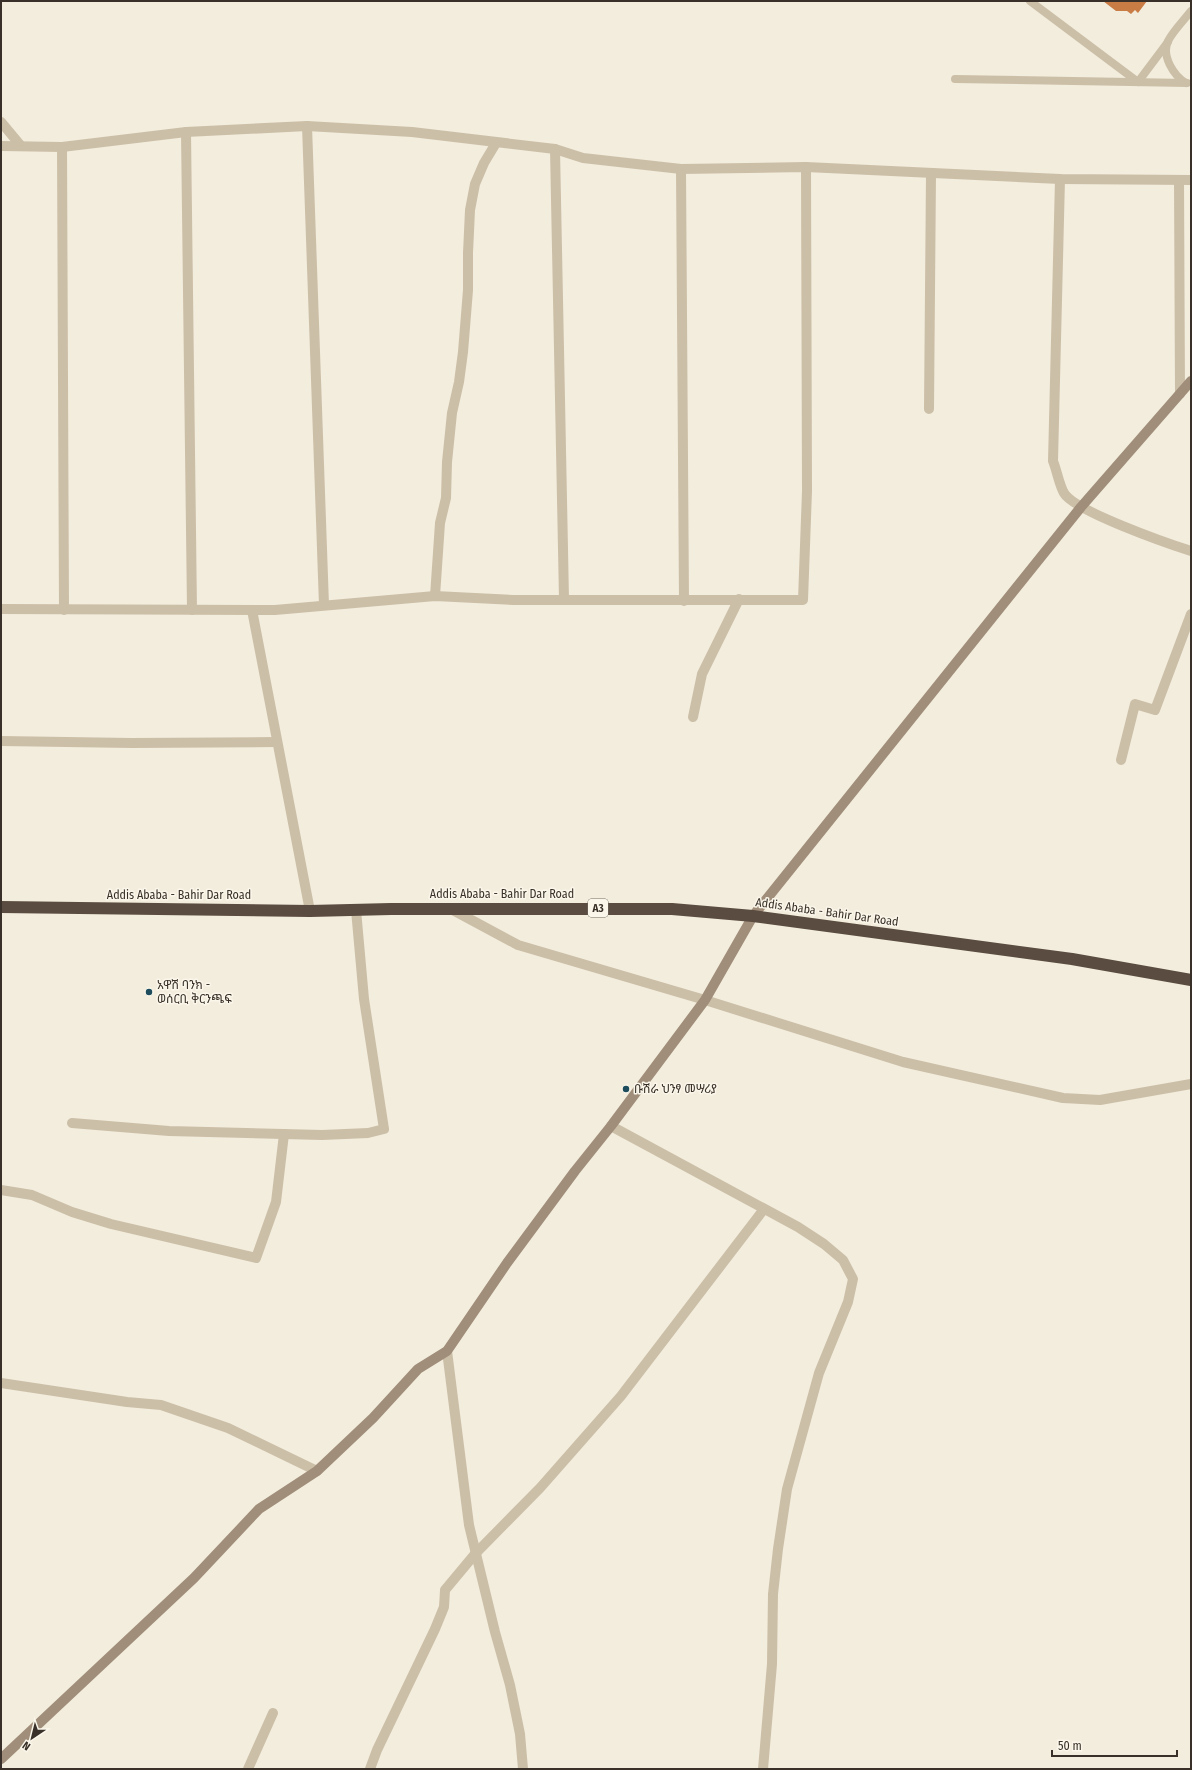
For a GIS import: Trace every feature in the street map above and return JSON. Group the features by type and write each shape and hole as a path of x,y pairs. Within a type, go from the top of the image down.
{"highway":[{"name":"Addis Ababa - Bahir Dar Road","path":"1,907 310,910 672,908 753,916 1072,959 1191,980"}],"street":[{"path":"1,122 21,146"},
{"path":"1,146 62,147 186,132 307,126 412,132 555,149 583,158 681,170 806,167 1060,179 1191,180"},
{"path":"307,126 324,604"},
{"path":"186,132 192,610"},
{"path":"435,596 440,523 446,498 447,462 452,413 460,382 463,352 468,290 470,210 474,184 496,143"},
{"path":"62,147 64,610"},
{"path":"555,149 564,599"},
{"path":"1,609 276,610 324,604 435,596 513,600 803,600 807,491 806,167"},
{"path":"681,170 684,601"},
{"path":"929,409 931,174"},
{"path":"1060,179 1053,461 1064,494 1081,507 1159,541 1191,551"},
{"path":"1179,181 1180,394"},
{"path":"1,1759 194,1578 259,1509 318,1471 373,1418 418,1369 447,1350 507,1263 705,1000 753,916 1081,507 1191,381"},
{"path":"693,717 702,674 739,599"},
{"path":"252,610 276,742 310,910"},
{"path":"1121,760 1135,704 1155,710 1191,614"},
{"path":"1,741 132,743 276,742"},
{"path":"450,909 518,945 705,1000 903,1062 1063,1098 1100,1100 1191,1084"},
{"path":"72,1123 169,1131 322,1135 368,1133 384,1129 364,999 356,910"},
{"path":"611,1126 798,1227 824,1244 843,1260 853,1279 848,1302 819,1374 787,1488 773,1594 772,1664 763,1769"},
{"path":"1,1190 32,1195 72,1212 111,1224 256,1258 276,1202 284,1134"},
{"path":"370,1769 376,1750 435,1629 444,1607 445,1590 475,1554 540,1488 621,1396 764,1209"},
{"path":"447,1350 469,1525 475,1554 510,1685 520,1734 523,1769"},
{"path":"1,1383 127,1402 161,1405 228,1428 318,1471"},
{"path":"248,1769 272,1713"}],"lane":[{"path":"1036,3 1138,82"},
{"path":"1138,82 1191,12"},
{"path":"1168,42 1167,59 1180,79 1189,84"},
{"path":"955,79 1189,84"}],"building":[{"path":"1103,1 1147,1 1138,13 1135,10 1131,14 1127,11 1116,11"}],"place":[{"name":"አዋሽ ባንክ - ወሰርቢ ቅርንጫፍ","path":"149,992"},
{"name":"ቡሽራ ህንፃ መሣሪያ","path":"626,1089"}]}
